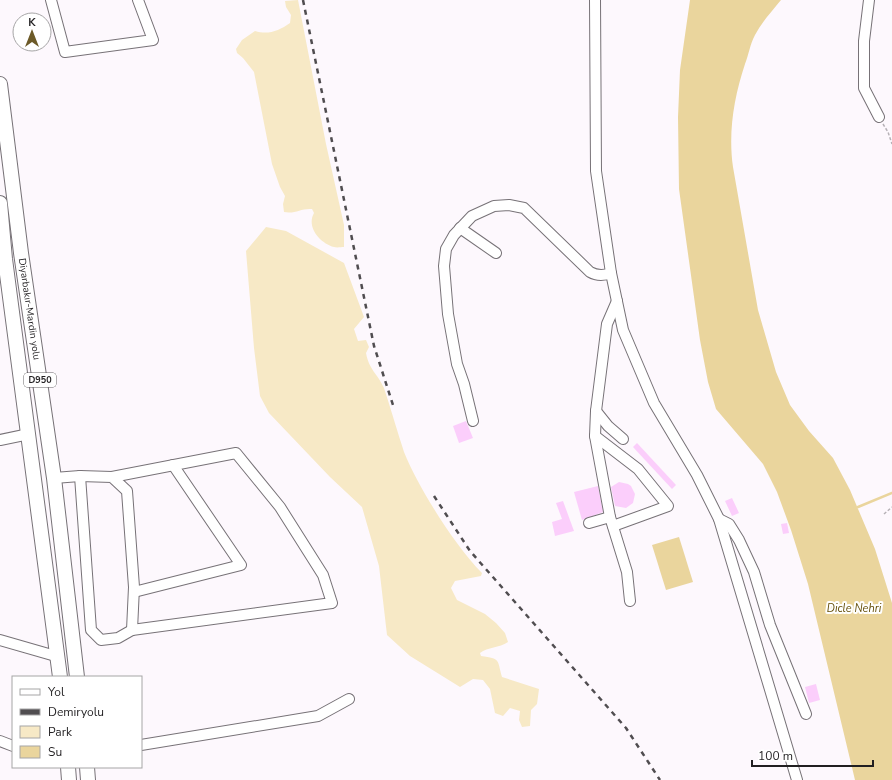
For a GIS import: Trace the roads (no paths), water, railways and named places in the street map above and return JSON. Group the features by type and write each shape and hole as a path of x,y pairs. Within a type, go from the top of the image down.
{"highway":[{"name":"Diyarbakır-Mardin yolu","path":"0,84 21,253 54,478 77,676"},
{"name":"Diyarbakır-Mardin yolu","path":"0,203 3,260 29,434 59,657 60,676"},
{"path":"87,768 88,780"}],"street":[{"path":"51,0 65,52 153,40 138,0"},
{"path":"595,0 596,171 611,273 623,330 654,403 697,475 719,519 798,780"},
{"path":"869,0 864,41 864,88 879,117"},
{"path":"473,421 464,384 455,357 448,314 444,266 446,249 460,228 472,216 494,206 509,205 524,208 590,272 596,276 605,276 611,273"},
{"path":"460,228 496,253"},
{"path":"617,301 607,324 596,411 595,436 603,486 627,572 630,601"},
{"path":"596,411 608,426 623,440"},
{"path":"0,440 29,434"},
{"path":"589,523 612,522 668,506 638,469 595,436"},
{"path":"54,478 80,476 112,476 236,453 280,507 323,575 332,602 132,630 118,638 101,640 91,630 80,476"},
{"path":"134,592 241,565 173,465"},
{"path":"112,476 127,491 134,592 132,630"},
{"path":"719,519 729,524 739,540 754,572 770,625 806,714"},
{"path":"0,640 59,657"},
{"path":"142,745 318,716 350,699"},
{"path":"0,741 12,746"}],"water":[{"name":"Dicle Nehri","path":"690,0 781,0 755,35 741,76 733,115 731,141 733,167 758,310 776,372 790,405 809,431 833,458 850,490 875,549 892,603 892,780 855,780 808,584 777,492 763,464 716,409 708,382 700,340 679,189 678,117 680,70"},
{"path":"679,537 693,582 666,590 652,545"}],"waterway":[{"path":"858,507 892,493"}],"railway":[{"path":"303,0 374,346 393,405"},
{"path":"434,496 470,551 626,728 660,780"}]}
